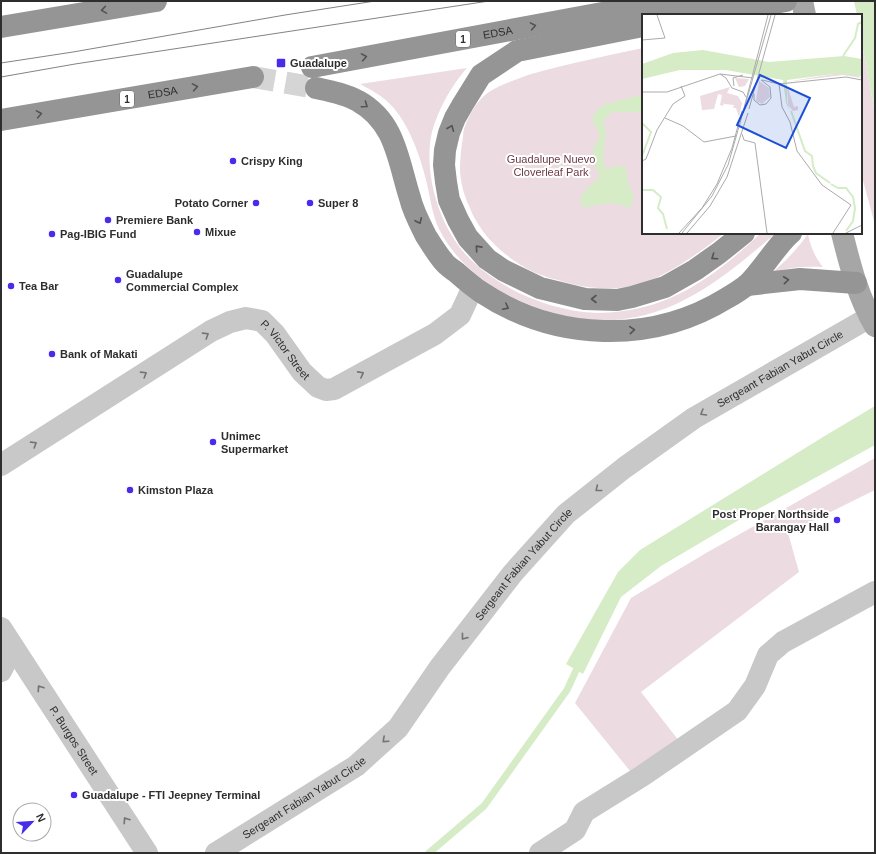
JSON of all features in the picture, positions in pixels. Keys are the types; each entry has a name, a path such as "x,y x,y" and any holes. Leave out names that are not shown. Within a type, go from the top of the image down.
{"highway":[{"path":"1,27 156,1"},
{"name":"EDSA","path":"473,287 444,263 427,236 410,200 399,159 389,131 380,118 366,105 333,91 314,77 658,1"},
{"name":"EDSA","path":"614,11 730,10 786,1"},
{"path":"707,14 730,10"},
{"path":"642,26 517,51 481,75 455,118 449,133 445,150 444,165 449,200 458,220 468,238 487,259 502,270 540,288 585,299 617,300 665,288 720,253 743,234"},
{"name":"EDSA","path":"1,120 253,77"},
{"path":"473,287 493,300 515,311 538,320 562,326 586,330 610,331 635,330 659,326 705,310 747,285 790,234"},
{"path":"747,285 800,279 856,283"}],"main road":[{"path":"802,1 805,14"},
{"path":"842,234 856,283 873,322"}],"street":[{"name":"P. Victor Street","path":"1,465 204,335 230,322 246,318 262,321 275,334 302,372 318,387 326,390 334,388 435,334 460,315 473,287"},
{"name":"Sergeant Fabian Yabut Circle","path":"216,853 356,766 398,728 440,667 513,573 566,514 624,468 694,418 873,322"},
{"path":"540,853 575,830 584,812 642,776 737,711 755,686 768,655 783,642 875,592"},
{"name":"P. Burgos Street","path":"1,628 147,853"},
{"path":"1,671 13,647"}],"green space":[{"path":"862,43 875,113 875,225 862,177"},
{"name":"Guadalupe Nuevo Cloverleaf Park","path":"642,48 642,234 723,234 693,257 668,272 644,283 624,288 586,287 552,279 532,271 513,260 496,246 482,230 475,219 464,193 460,173 464,131 468,118 485,95 508,82 528,75 586,60"},
{"path":"467,68 445,100 436,119 431,137 429,153 430,169 437,203 451,234 460,248 471,260 498,281 513,290 546,304 597,313 617,312 649,306 667,300 701,282 732,259 760,234 775,234 715,282 672,306 648,314 623,319 575,320 555,314 504,293 482,279 453,251 439,229 420,160 408,129 390,104 379,95 360,84"},
{"path":"808,234 813,251 823,267 797,267 773,272 792,254"},
{"path":"875,458 875,490 788,533 799,572 641,692 679,741 630,771 575,703 631,598 706,553"}],"shaded area":[{"path":"854,1 875,1 875,113 862,43 862,14 857,14"},
{"path":"642,94 642,113 613,112 603,120 606,131 603,158 606,170 618,165 626,168 628,183 634,197 630,208 616,203 584,207 581,204 580,199 584,193 600,177 592,158 594,147 600,136 593,122 594,113 603,105"},
{"path":"875,406 875,445 749,514 661,566 621,597 583,674 566,664 618,572 640,550"}],"waterway":[{"path":"429,853 484,806 567,690 580,662"}],"tunnel":[{"path":"253,77 316,88"}],"tram line":[{"path":"1,63 375,1"},
{"path":"1,77 75,64 489,1"}],"place":[{"name":"Guadalupe","path":"281,63"},
{"name":"Crispy King","path":"233,161"},
{"name":"Potato Corner","path":"256,203"},
{"name":"Super 8","path":"310,203"},
{"name":"Premiere Bank","path":"108,220"},
{"name":"Mixue","path":"197,232"},
{"name":"Pag-IBIG Fund","path":"52,234"},
{"name":"Guadalupe Commercial Complex","path":"118,280"},
{"name":"Tea Bar","path":"11,286"},
{"name":"Bank of Makati","path":"52,354"},
{"name":"Unimec Supermarket","path":"213,442"},
{"name":"Kimston Plaza","path":"130,490"},
{"name":"Post Proper Northside Barangay Hall","path":"837,520"},
{"name":"Guadalupe - FTI Jeepney Terminal","path":"74,795"}]}
